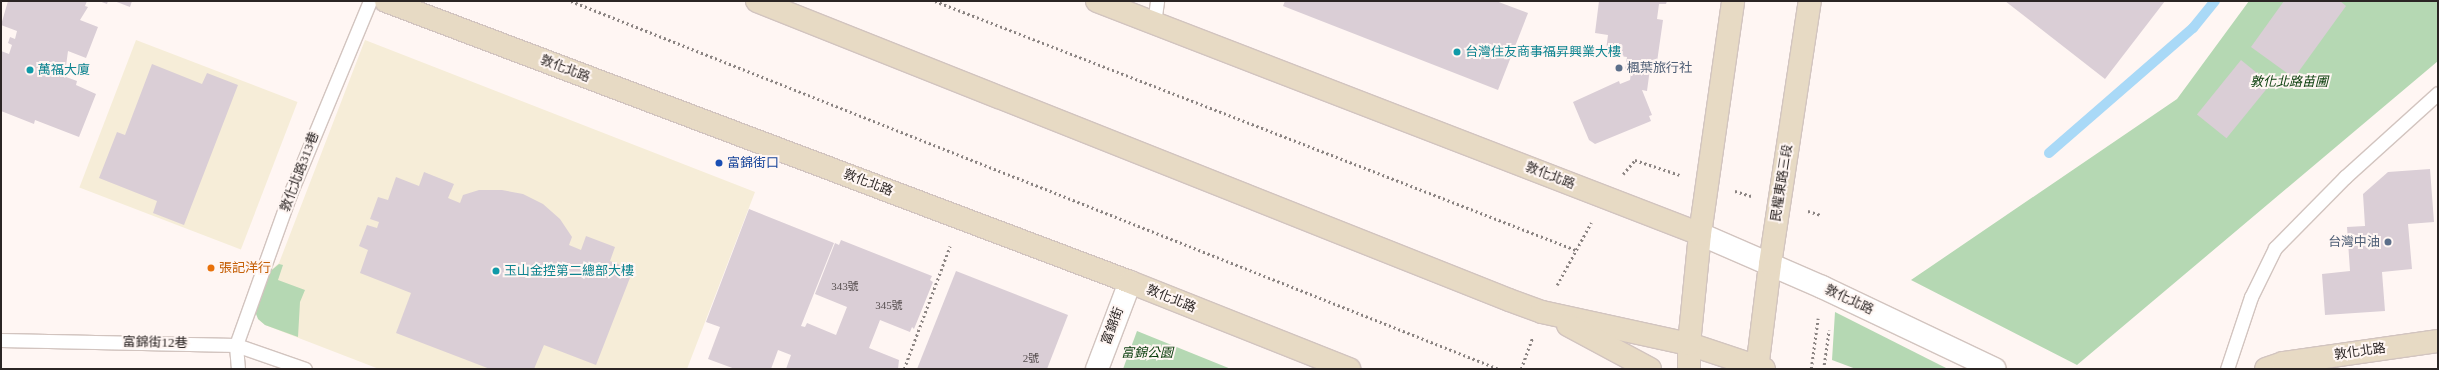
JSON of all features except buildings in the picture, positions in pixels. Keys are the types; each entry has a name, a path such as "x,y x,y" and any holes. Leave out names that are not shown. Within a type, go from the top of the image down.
{"main road":[{"name":"敦化北路","path":"386,1 1130,282 1349,369"},
{"path":"757,1 1542,312 1650,369"},
{"name":"敦化北路","path":"1097,1 1700,234"},
{"path":"1689,369 1689,344 1700,234 1733,1"},
{"name":"民權東路三段","path":"1759,368 1770,264 1810,1"},
{"path":"1542,312 1689,344 1759,368"},
{"name":"敦化北路","path":"2276,367 2438,341"}],"street":[{"name":"敦化北路","path":"1700,234 1770,264 1995,369"},
{"name":"富錦街","path":"1097,369 1130,282"}],"lane":[{"name":"敦化北路313巷","path":"236,345 290,194 370,1"},
{"path":"1154,23 1157,1"},
{"path":"2227,369 2251,297 2276,248 2345,177 2438,93"},
{"name":"富錦街12巷","path":"1,340 236,345 305,369"},
{"path":"236,345 238,369"}],"path":[{"path":"571,1 1499,369"},
{"path":"935,1 1576,250"},
{"path":"1566,269 1584,234"},
{"path":"904,369 952,242"},
{"path":"1824,365 1829,330"},
{"path":"1521,369 1525,355"}],"shaded area":[{"path":"136,40 298,102 241,250 79,188"},
{"path":"365,40 755,192 687,369 379,369 265,325 258,319 261,279 279,263"}],"green space":[{"name":"敦化北路苗圃","path":"2249,1 2438,1 2438,61 2077,365 1911,280 2177,99"},
{"path":"279,264 283,265 278,280 305,290 300,302 298,337 265,325 258,319 254,309 261,279"},
{"path":"1835,312 1948,369 1856,369 1832,360"},
{"name":"富錦公園","path":"1137,331 1231,369 1123,369"}],"waterway":[{"path":"2049,153 2193,28 2215,1"}],"place":[{"name":"台灣住友商事福昇興業大樓","path":"1457,52"},
{"name":"楓葉旅行社","path":"1619,68"},
{"name":"萬福大廈","path":"30,70"},
{"name":"富錦街口","path":"719,163"},
{"name":"台灣中油","path":"2388,242"},
{"name":"張記洋行","path":"211,268"},
{"name":"玉山金控第二總部大樓","path":"496,271"}]}
